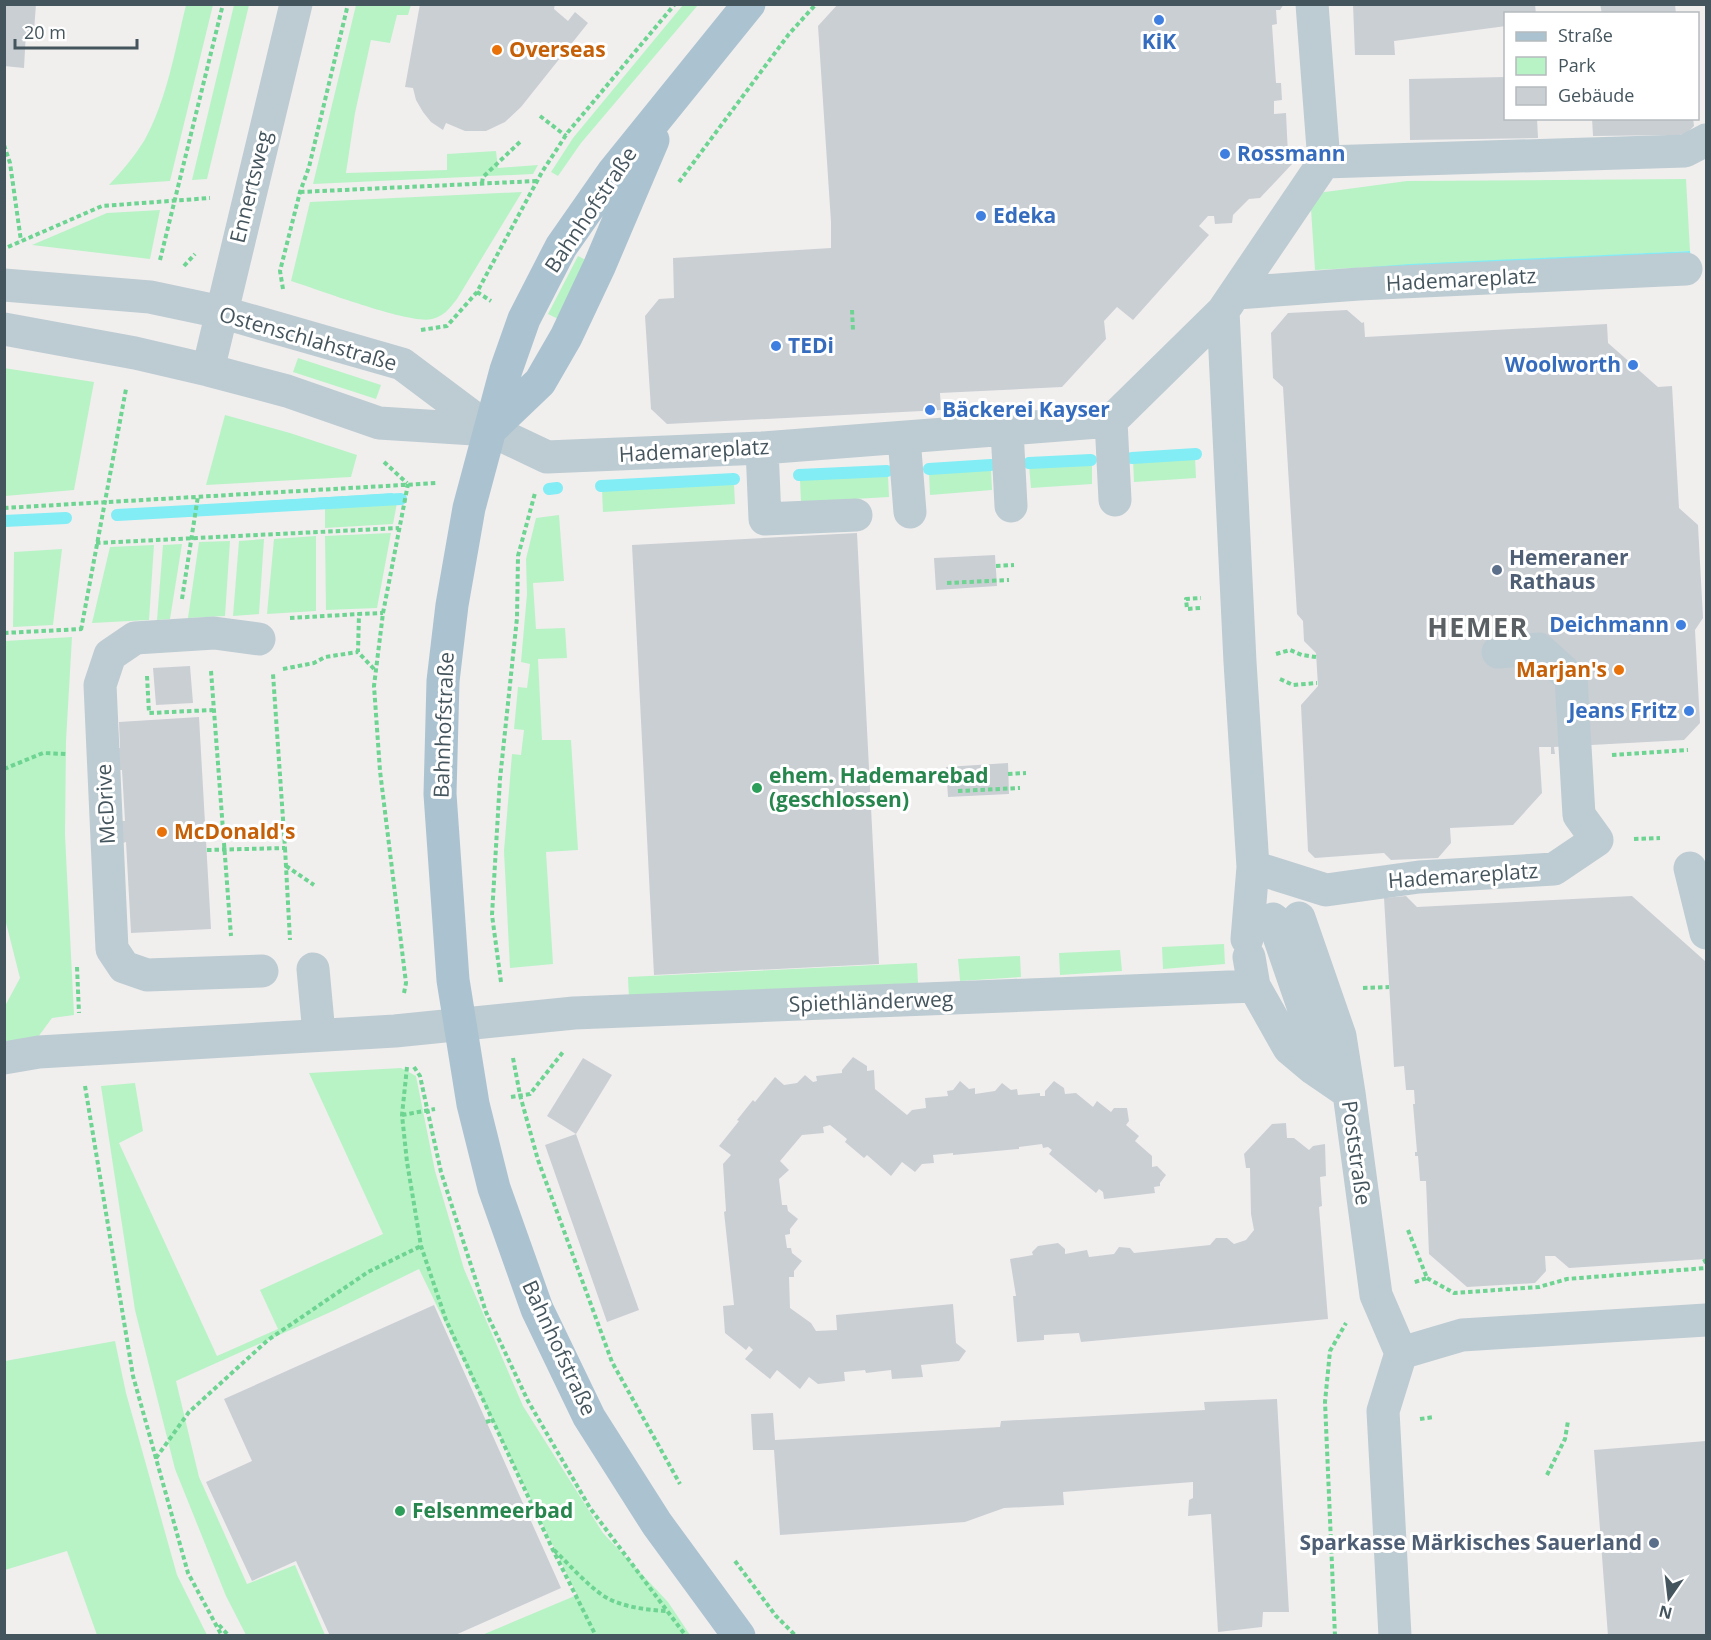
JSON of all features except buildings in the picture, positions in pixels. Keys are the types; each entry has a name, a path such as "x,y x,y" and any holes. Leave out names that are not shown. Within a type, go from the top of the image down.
{"main road":[{"name":"Bahnhofstraße","path":"733,1632 657,1524 584,1406 533,1298 494,1188 473,1104 459,1024 453,980 440,794 443,681 452,605 469,508 506,370 524,319 561,247 614,171 749,4"},
{"name":"Bahnhofstraße","path":"490,430 540,382 566,337 599,267 670,99"}],"street":[{"name":"Ennertsweg","path":"208,370 296,4"},
{"path":"1114,500 1111,421 1230,302 1324,162 1312,4"},
{"path":"1324,162 1685,151 1707,140"},
{"name":"Hademareplatz","path":"1230,302 1359,284 1686,269"},
{"name":"Ostenschlahstraße","path":"4,285 150,297 221,312 402,364 490,430"},
{"path":"1230,302 1207,606 1253,867 1250,961"},
{"path":"4,329 135,353 208,370 287,391 379,423 490,430"},
{"name":"Hademareplatz","path":"490,430 547,457 762,448 1111,421"},
{"path":"1007,430 1011,506"},
{"path":"904,438 910,512"},
{"path":"762,448 765,519 856,515"},
{"name":"McDrive","path":"248,972 147,975 124,967 112,949 100,685 110,655 135,638 214,633 259,639"},
{"name":"Hademareplatz","path":"1253,867 1326,890 1419,877 1554,869 1597,840 1579,815 1571,678 1539,649 1498,652"},
{"path":"1690,868 1707,933"},
{"path":"1286,918 1314,1038 1349,1093"},
{"path":"305,958 319,1034"},
{"name":"Spiethländerweg","path":"459,1024 574,1013 1250,961"},
{"name":"Poststraße","path":"1250,961 1289,1048 1314,1069 1349,1093 1376,1295 1401,1353"},
{"path":"4,1058 39,1052 395,1031 459,1024"},
{"path":"1395,1635 1383,1411 1401,1353 1462,1335 1707,1320"}],"path":[{"path":"157,270 223,4"},
{"path":"288,293 282,288 280,271 309,166 348,4"},
{"path":"412,331 447,326 477,292 538,181 566,136 675,4"},
{"path":"674,188 789,34 816,4"},
{"path":"540,116 566,136"},
{"path":"482,183 483,177 522,140"},
{"path":"4,145 10,163 21,241"},
{"path":"300,192 538,181"},
{"path":"4,248 102,206 210,197 207,208"},
{"path":"852,310 853,330"},
{"path":"104,502 128,379"},
{"path":"4,508 408,484 383,613 374,686 380,771 406,983 401,1000"},
{"path":"537,488 518,556 517,618 500,779 494,870 492,915 506,1020 520,1095 538,1161 612,1362 683,1490"},
{"path":"182,602 198,496"},
{"path":"96,543 399,528"},
{"path":"996,566 1014,565"},
{"path":"947,584 1009,580"},
{"path":"375,670 358,652 358,614 383,613"},
{"path":"1290,650 1316,657"},
{"path":"305,958 290,942 273,674 283,669 314,663 325,657 358,652"},
{"path":"211,667 225,849 248,972"},
{"path":"147,673 149,713 213,710"},
{"path":"1293,685 1317,683"},
{"path":"1611,755 1688,750"},
{"path":"4,769 43,753 73,754"},
{"path":"1008,774 1026,773"},
{"path":"958,791 1020,788"},
{"path":"207,850 285,848"},
{"path":"286,865 314,885"},
{"path":"1358,988 1389,987"},
{"path":"402,1115 530,1094 574,1038 574,1013"},
{"path":"596,1635 552,1548 446,1320 422,1246 407,1162 402,1115 407,1064 415,1067 420,1076 441,1172 486,1312 528,1401 590,1508 686,1635"},
{"path":"84,1077 133,1376 188,1573 222,1635"},
{"path":"156,1458 189,1412 268,1340 368,1272 422,1246"},
{"path":"1427,1278 1454,1293 1539,1287 1567,1279 1707,1268"},
{"path":"1335,1635 1325,1402 1330,1351 1350,1315 1376,1295"},
{"path":"486,1422 492,1419"},
{"path":"1547,1474 1565,1439 1568,1421"},
{"path":"552,1548 581,1577 610,1600 640,1610 668,1611"},
{"path":"729,1554 776,1616 796,1635"},
{"path":"215,1622 229,1635"}],"green space":[{"path":"186,5 213,5 170,181 109,185 144,141 159,109 170,74"},
{"path":"234,5 249,5 207,179 192,180"},
{"path":"356,5 411,5 408,15 397,15 390,43 371,40 355,113 346,173 447,170 447,154 496,151 498,168 538,165 533,174 313,184"},
{"path":"683,5 698,5 581,143 558,176 551,172 573,138"},
{"path":"1686,179 1690,251 1315,270 1310,194 1407,181"},
{"path":"522,192 457,299 446,312 436,318 421,319 385,312 291,281 310,202"},
{"path":"160,210 150,259 32,245 107,213"},
{"path":"578,256 590,262 560,320 548,314"},
{"path":"298,358 381,385 376,399 293,372"},
{"path":"4,368 94,382 74,490 5,496"},
{"path":"225,415 357,455 351,477 206,485"},
{"path":"1195,457 1196,478 1134,482 1133,460"},
{"path":"1092,463 1092,484 1031,488 1029,466"},
{"path":"991,469 992,490 930,495 929,473"},
{"path":"888,476 889,497 801,502 800,480"},
{"path":"734,484 735,504 603,512 602,490"},
{"path":"397,503 393,524 325,528 325,507"},
{"path":"559,515 564,581 533,583 536,629 565,628 567,658 538,659 542,740 571,740 578,850 546,852 553,964 510,968 504,851 512,754 521,755 524,730 514,729 518,687 527,688 530,664 521,662 527,594 526,559 536,518"},
{"path":"391,533 377,608 326,610 325,536"},
{"path":"316,536 316,611 267,614 274,539"},
{"path":"264,539 259,614 233,616 239,541"},
{"path":"230,541 225,616 188,618 199,542"},
{"path":"182,544 170,619 157,620 163,545"},
{"path":"154,545 149,620 92,623 110,547"},
{"path":"62,549 53,625 13,627 14,552"},
{"path":"72,637 66,741 65,835 74,1015 52,1018 38,1037 5,1042 5,1006 20,978 4,915 5,641"},
{"path":"1224,944 1225,964 1163,969 1162,947"},
{"path":"1120,950 1122,971 1060,975 1059,953"},
{"path":"1020,956 1021,977 960,981 958,959"},
{"path":"917,963 918,983 629,999 628,977"},
{"path":"401,1068 416,1076 435,1171 464,1269 523,1406 603,1533 668,1602 690,1635 482,1635 577,1595 419,1269 335,1310 176,1381 199,1477 247,1584 295,1565 325,1635 246,1635 226,1596 175,1469 135,1310 101,1086 135,1083 143,1131 119,1143 217,1356 278,1329 260,1290 383,1234 309,1073"},
{"path":"115,1341 126,1393 177,1575 207,1635 97,1635 67,1551 5,1570 5,1361"}],"water":[{"path":"1690,251 1691,258 1370,271 1370,267 1410,264"},
{"path":"887,466 887,471 799,475 799,471"},
{"path":"734,475 734,479 601,486 601,482"},
{"path":"393,493 391,499 201,510 202,505"},
{"path":"68,513 66,518 5,521 5,516"}],"waterway":[{"path":"1132,458 1196,454"},
{"path":"1029,463 1091,460"},
{"path":"929,469 991,465"},
{"path":"799,475 887,471"},
{"path":"601,486 734,479"},
{"path":"549,489 557,488"},
{"path":"117,515 401,499"},
{"path":"4,521 66,518"}],"place":[{"name":"KiK","path":"1159,20"},
{"name":"Overseas","path":"497,50"},
{"name":"Rossmann","path":"1225,154"},
{"name":"Edeka","path":"981,216"},
{"name":"TEDi","path":"776,346"},
{"name":"Woolworth","path":"1633,365"},
{"name":"Bäckerei Kayser","path":"930,410"},
{"name":"Hemeraner Rathaus","path":"1497,570"},
{"name":"Deichmann","path":"1681,625"},
{"name":"Marjan's","path":"1619,670"},
{"name":"Jeans Fritz","path":"1689,711"},
{"name":"ehem. Hademarebad (geschlossen)","path":"757,788"},
{"name":"McDonald's","path":"162,832"},
{"name":"Felsenmeerbad","path":"400,1511"},
{"name":"Sparkasse Märkisches Sauerland","path":"1654,1543"}],"district":[{"name":"HEMER","path":"1478,628"}]}
